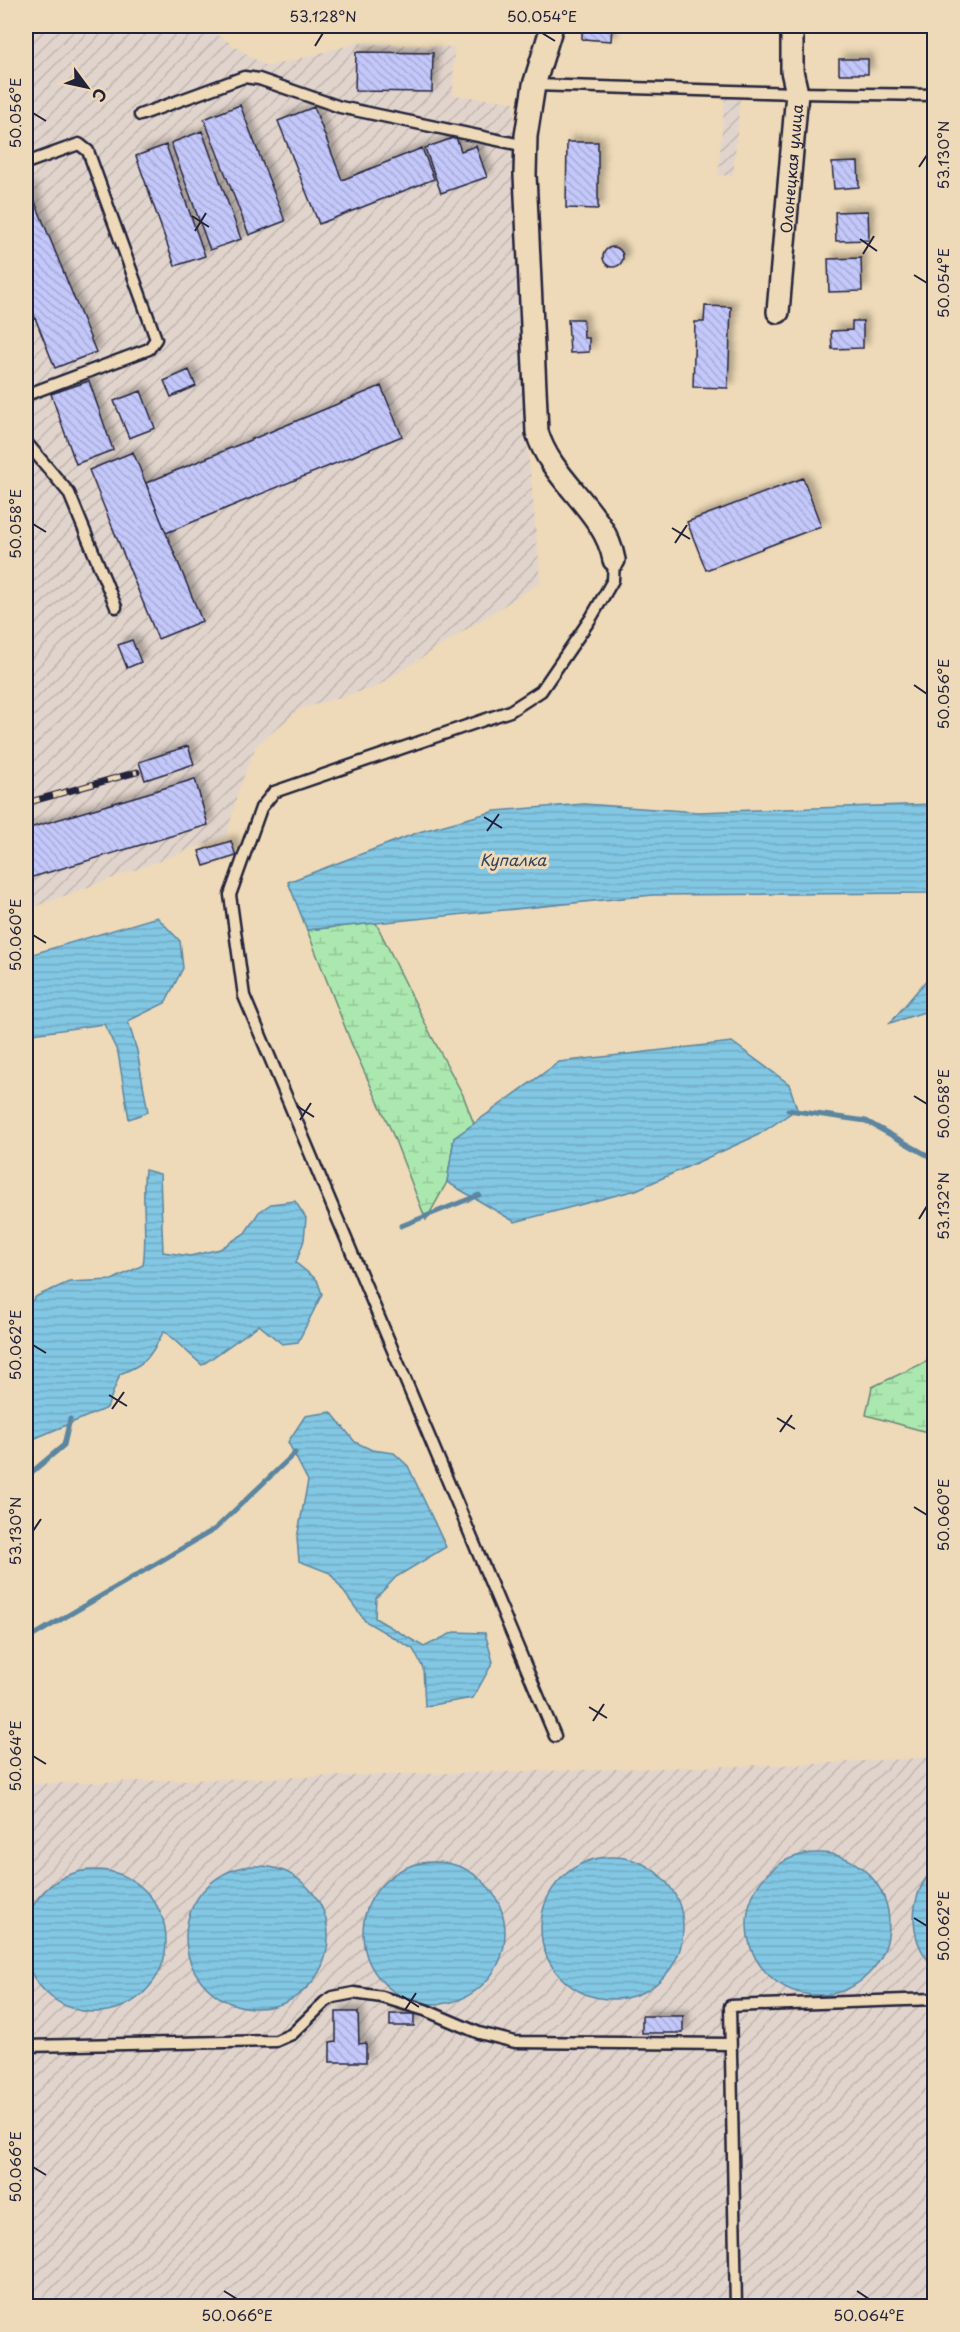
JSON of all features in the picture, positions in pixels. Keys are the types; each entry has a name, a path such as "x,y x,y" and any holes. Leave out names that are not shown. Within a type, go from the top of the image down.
{"street":[{"path":"552,26 534,85 526,146 525,175 537,432 542,449 607,534 614,560"},
{"name":"Олонецкая улица","path":"778,312 797,93 792,70 792,26"}],"lane":[{"path":"140,115 244,77 259,79 340,107 526,146"},
{"path":"534,85 934,95"},
{"path":"26,163 79,144 88,151 156,339 149,349 26,395"},
{"path":"26,442 69,493 116,607"},
{"path":"555,1736 244,996 230,895 261,808 274,792 510,711 541,691 591,618 613,580 614,560"},
{"path":"26,2046 276,2041 292,2034 333,1997 354,1993 382,1997 425,2010 479,2033 521,2043 730,2044"},
{"path":"736,2307 730,2006 934,2000"}],"shaded area":[{"path":"26,26 204,26 267,67 358,43 454,47 453,95 514,102 513,171 527,440 541,582 376,687 300,709 256,746 238,791 227,836 26,910"},
{"path":"725,97 740,99 733,176 718,175"},
{"path":"934,1757 934,2306 26,2306 26,1784 813,1764"}],"green space":[{"path":"376,923 463,1095 474,1124 454,1138 447,1182 426,1220 391,1130 352,1045 307,930"},
{"path":"934,1352 934,1434 866,1415 872,1387 930,1360"}],"water":[{"name":"Купалка","path":"584,804 698,812 934,804 934,893 653,895 307,930 288,882 419,832 495,811"},
{"path":"157,917 180,941 183,968 165,1003 128,1021 137,1051 148,1112 129,1119 118,1053 104,1024 26,1035 26,956"},
{"path":"934,971 934,1009 890,1023"},
{"path":"732,1042 789,1084 797,1109 758,1135 636,1190 515,1222 447,1182 454,1138 559,1062"},
{"path":"145,1170 160,1174 163,1252 190,1256 220,1249 245,1233 259,1212 271,1204 295,1201 306,1218 304,1240 296,1263 317,1280 322,1294 298,1342 282,1344 259,1325 202,1365 164,1331 148,1358 120,1374 107,1408 26,1442 26,1306 37,1296 69,1282 112,1280 143,1265"},
{"path":"331,1412 355,1442 372,1450 394,1453 408,1466 446,1547 396,1577 376,1598 375,1618 424,1647 454,1632 485,1633 493,1662 473,1698 425,1706 423,1668 413,1649 365,1621 330,1573 299,1561 297,1538 308,1481 288,1442 305,1416"},
{"path":"818,1853 845,1859 868,1874 883,1897 889,1924 883,1951 868,1974 845,1989 818,1995 791,1989 768,1974 753,1951 747,1924 753,1897 768,1874 791,1859"},
{"path":"612,1857 639,1863 662,1878 677,1901 683,1928 677,1955 662,1978 639,1993 612,1999 585,1993 562,1978 547,1955 541,1928 547,1901 562,1878 585,1863"},
{"path":"434,1862 461,1868 484,1883 499,1906 505,1933 499,1960 484,1983 461,1998 434,2004 407,1998 384,1983 369,1960 363,1933 369,1906 384,1883 407,1868"},
{"path":"257,1866 284,1872 307,1887 322,1910 328,1937 322,1964 307,1987 284,2002 257,2008 230,2002 207,1987 192,1964 186,1937 192,1910 207,1887 230,1872"},
{"path":"934,1868 934,1967 919,1944 914,1918 919,1891"},
{"path":"95,1870 122,1876 145,1891 160,1914 166,1941 160,1968 145,1991 122,2006 95,2012 68,2006 45,1991 30,1968 24,1941 30,1914 45,1891 68,1876"}],"building":[{"path":"582,26 612,26 611,41 582,39"},
{"path":"356,52 433,53 432,92 355,91"},
{"path":"839,59 868,59 868,74 839,74"},
{"path":"240,105 285,221 249,235 204,119"},
{"path":"314,107 342,180 422,148 434,179 319,224 278,121"},
{"path":"202,131 241,239 210,250 171,143"},
{"path":"456,137 461,151 476,146 487,177 441,193 425,148"},
{"path":"567,142 598,142 598,209 566,208"},
{"path":"166,145 205,256 175,266 136,156"},
{"path":"858,162 859,187 834,189 832,163"},
{"path":"29,187 96,352 55,368 26,295 26,188"},
{"path":"868,211 869,240 836,241 835,212"},
{"path":"613,247 620,250 623,257 620,264 613,267 606,264 603,257 606,250"},
{"path":"861,258 862,291 829,292 828,259"},
{"path":"705,306 731,307 728,388 693,387 695,322 704,322"},
{"path":"568,319 583,319 584,338 589,338 589,352 570,353"},
{"path":"852,321 863,321 863,348 832,349 831,331 852,330"},
{"path":"189,370 196,386 171,397 164,381"},
{"path":"89,381 113,450 76,464 51,394"},
{"path":"381,386 402,436 166,533 146,483"},
{"path":"141,391 155,428 129,438 114,401"},
{"path":"133,452 202,621 158,639 89,470"},
{"path":"803,478 821,526 706,570 687,522"},
{"path":"132,640 141,662 127,668 118,645"},
{"path":"188,746 194,764 145,780 139,762"},
{"path":"195,779 208,825 26,879 26,829"},
{"path":"231,841 236,856 204,866 199,851"},
{"path":"336,2012 358,2012 359,2044 366,2043 366,2062 330,2062 330,2043 336,2042"},
{"path":"390,2014 414,2014 414,2026 390,2026"},
{"path":"642,2016 683,2016 683,2033 642,2033"}],"waterway":[{"path":"788,1110 866,1121 934,1159"},
{"path":"401,1226 479,1195"},
{"path":"26,1477 64,1445 70,1419"},
{"path":"26,1640 215,1529 295,1453"}],"railway":[{"path":"26,803 137,772"}]}
